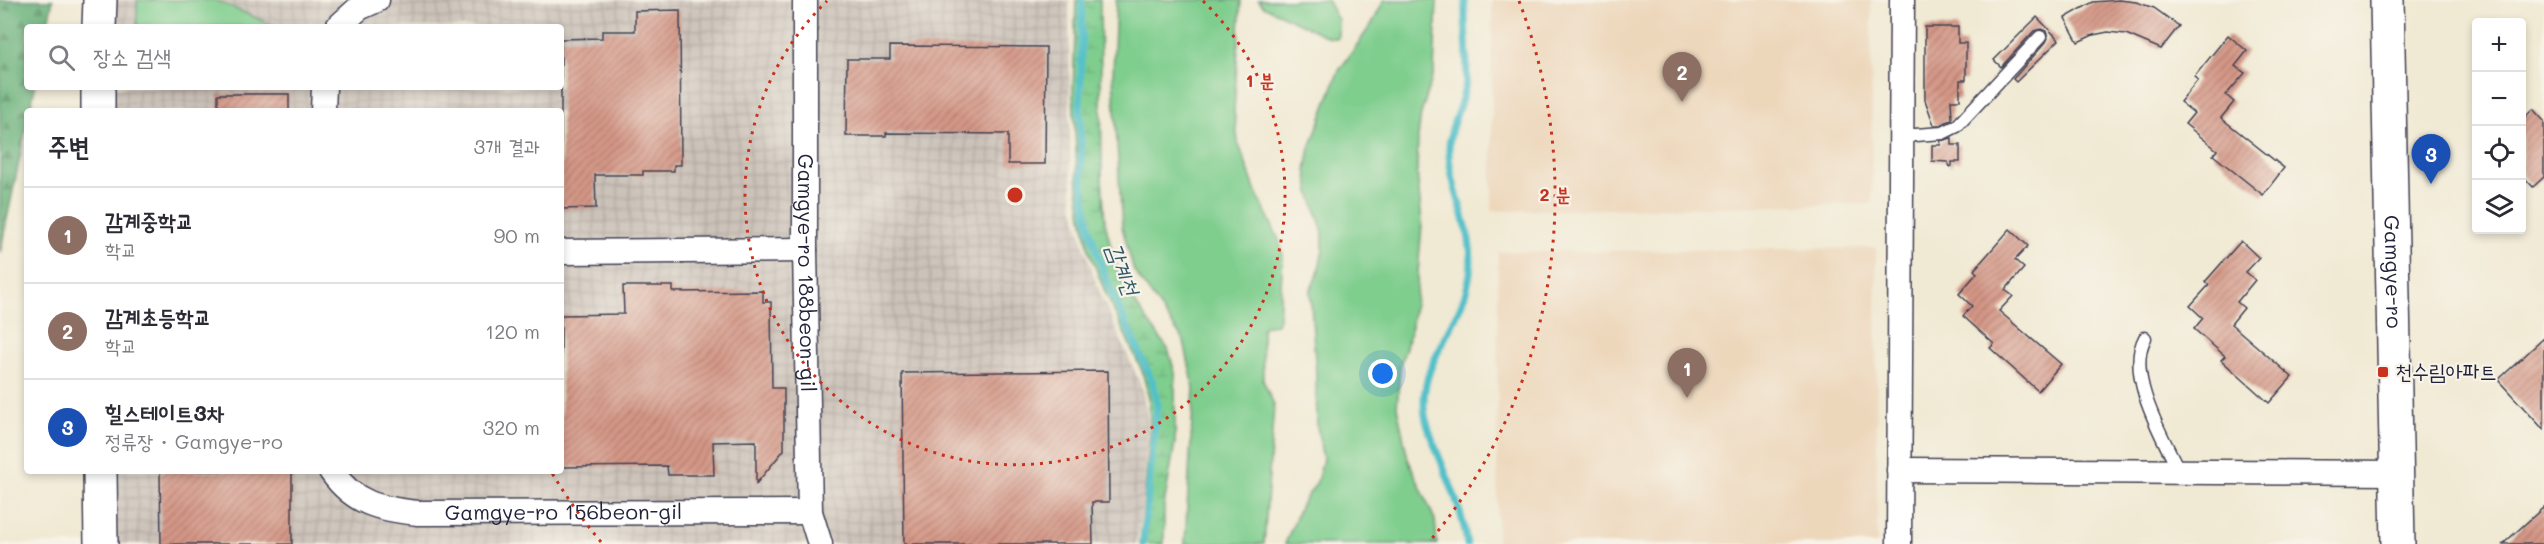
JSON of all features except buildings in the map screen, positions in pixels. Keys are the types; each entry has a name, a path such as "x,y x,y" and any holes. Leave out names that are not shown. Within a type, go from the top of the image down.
{"main road":[{"path":"99,24 100,0"},
{"name":"Gamgye-ro","path":"2387,0 2398,544"},
{"path":"98,90 98,108"},
{"path":"100,474 101,544"}],"street":[{"path":"341,24 359,8 377,0"},
{"name":"Gamgye-ro 188beon-gil","path":"805,0 805,250 810,512 820,544"},
{"path":"1899,544 1902,0"},
{"path":"324,90 324,108"},
{"path":"564,252 805,250"},
{"path":"1899,470 2398,473"},
{"name":"Gamgye-ro 156beon-gil","path":"333,474 343,488 358,498 385,510 407,512 810,512"}],"lane":[{"path":"1901,136 1943,133 1957,126 2040,37"},
{"path":"2145,338 2139,353 2142,383 2152,413 2179,471"}],"shaded area":[{"path":"100,0 1069,0 1070,159 1073,205 1098,288 1142,388 1148,424 1137,544 101,544 100,474 564,474 564,108 98,108 98,90 564,90 564,24 99,24"},
{"path":"1492,0 1871,0 1872,204 1492,211"},
{"path":"1876,248 1877,544 1497,544 1498,252"}],"green space":[{"path":"0,0 53,0 48,24 24,24 24,90 34,90 31,108 24,108 24,138 0,253"},
{"path":"137,0 215,0 270,24 137,24"},
{"path":"1076,0 1100,0 1102,178 1105,222 1115,264 1128,293 1168,349 1175,373 1175,443 1164,505 1164,544 1140,544 1150,431 1149,398 1142,371 1105,292 1089,251 1082,217 1078,189 1073,93"},
{"path":"1116,0 1241,0 1234,111 1238,142 1256,192 1279,240 1283,255 1279,318 1277,324 1267,325 1262,329 1263,380 1274,405 1264,544 1185,544 1194,388 1184,341 1134,271 1122,227 1113,76"},
{"path":"1258,0 1327,0 1338,20 1338,38 1330,38 1263,6"},
{"path":"1384,0 1437,0 1434,72 1421,114 1418,137 1417,171 1422,223 1416,298 1411,330 1400,367 1397,407 1408,459 1435,520 1437,544 1285,544 1301,505 1317,482 1323,459 1317,426 1310,291 1318,273 1323,250 1323,232 1310,192 1306,170 1310,148 1338,72 1373,22"}],"waterway":[{"name":"감계천","path":"1082,0 1080,115 1082,180 1089,227 1106,280 1153,383 1157,404 1143,544"},
{"path":"1465,0 1466,82 1451,133 1449,152 1450,167 1469,242 1470,273 1460,307 1430,372 1425,388 1424,405 1428,427 1459,507 1467,544"}],"place":[{"name":"감계초등학교","path":"1682,102"},
{"name":"힐스테이트3차","path":"2431,184"},
{"name":"천수림아파트","path":"2383,372"},
{"name":"감계중학교","path":"1687,398"}]}
